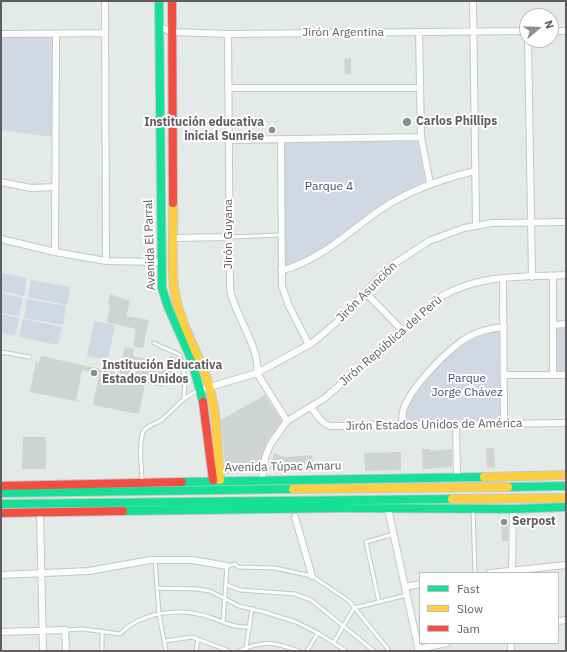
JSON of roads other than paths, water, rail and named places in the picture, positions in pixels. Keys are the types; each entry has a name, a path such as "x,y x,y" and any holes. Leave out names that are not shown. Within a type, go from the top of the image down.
{"main road":[{"name":"Avenida El Parral","path":"159,1 162,288 167,308 205,388"},
{"name":"Avenida El Parral","path":"172,1 173,238 176,298 205,388 205,404 217,480"},
{"name":"Avenida Túpac Amaru","path":"1,486 217,480 566,474"},
{"name":"Avenida Túpac Amaru","path":"1,493 566,486"},
{"path":"1,504 566,498"},
{"path":"1,513 513,509 566,507"}],"street":[{"path":"105,1 106,260"},
{"path":"473,1 476,225"},
{"name":"Jirón Argentina","path":"160,27 172,32 228,34 519,31"},
{"path":"1,34 105,33"},
{"path":"419,33 421,137 430,183"},
{"path":"55,252 56,34"},
{"name":"Jirón Guyana","path":"228,34 228,237 232,300 254,353 258,366 257,373 287,421"},
{"path":"528,48 532,277"},
{"path":"228,88 419,88"},
{"path":"229,140 421,137"},
{"path":"281,139 282,286 289,306 309,345"},
{"path":"281,271 301,265 319,256 380,210 399,198 430,183 475,171"},
{"path":"1,182 31,188 55,187"},
{"name":"Jirón Asunción","path":"205,388 257,373 309,345 338,321 388,268 410,252 447,233 476,225 492,223 566,222"},
{"path":"173,238 228,237"},
{"path":"1,238 55,252 106,260 161,262"},
{"name":"Jirón República del Perú","path":"262,480 265,458 270,445 287,421 311,407 344,383 442,296 460,286 489,279 566,275"},
{"path":"553,276 553,375"},
{"path":"503,278 504,423"},
{"path":"365,292 402,330"},
{"path":"553,325 566,324"},
{"path":"402,426 403,409 409,396 419,382 446,355 468,337 493,327 504,327"},
{"path":"504,375 566,375"},
{"name":"Jirón Estados Unidos de América","path":"311,407 319,419 330,426 566,423"},
{"path":"456,425 456,477"},
{"path":"388,509 406,587 418,650 443,644"},
{"path":"513,509 512,572 566,565"},
{"path":"40,512 43,651"},
{"path":"295,517 312,576"},
{"path":"1,575 89,571 155,560 192,560 227,566"},
{"path":"406,587 419,584"},
{"path":"1,632 65,630 66,651"}],"lane":[{"path":"228,237 281,235"},
{"path":"154,343 180,355 185,379 184,397"},
{"path":"1,352 30,357"},
{"path":"142,483 143,432 149,426 160,421 184,397 205,388"},
{"path":"473,509 475,572"},
{"path":"379,602 366,542 394,534"},
{"path":"155,560 159,614 166,651"},
{"path":"223,622 227,585 227,566 235,564 238,568 275,568 312,576 341,595 354,608 388,649"},
{"path":"227,585 240,590 295,594 311,600 374,651"},
{"path":"157,588 197,589 210,591 239,606 252,608 296,622 334,642 346,651"},
{"path":"334,642 344,628 354,608 407,595"},
{"path":"247,649 252,608"},
{"path":"65,630 102,631 120,634 136,621 159,614 177,613 208,616 238,628 250,627"},
{"path":"102,631 102,651"},
{"path":"307,651 318,633"},
{"path":"165,641 182,638 198,639 229,651"},
{"path":"196,651 198,639"},
{"path":"239,651 262,642 299,651"}],"place":[{"name":"Carlos Phillips","path":"407,122"},
{"name":"Institución educativa inicial Sunrise","path":"272,130"},
{"name":"Institución Educativa Estados Unidos","path":"94,373"},
{"name":"Serpost","path":"504,522"}],"park label":[{"name":"Parque 4","path":"329,187"},
{"name":"Parque Jorge Chávez","path":"467,386"}]}
